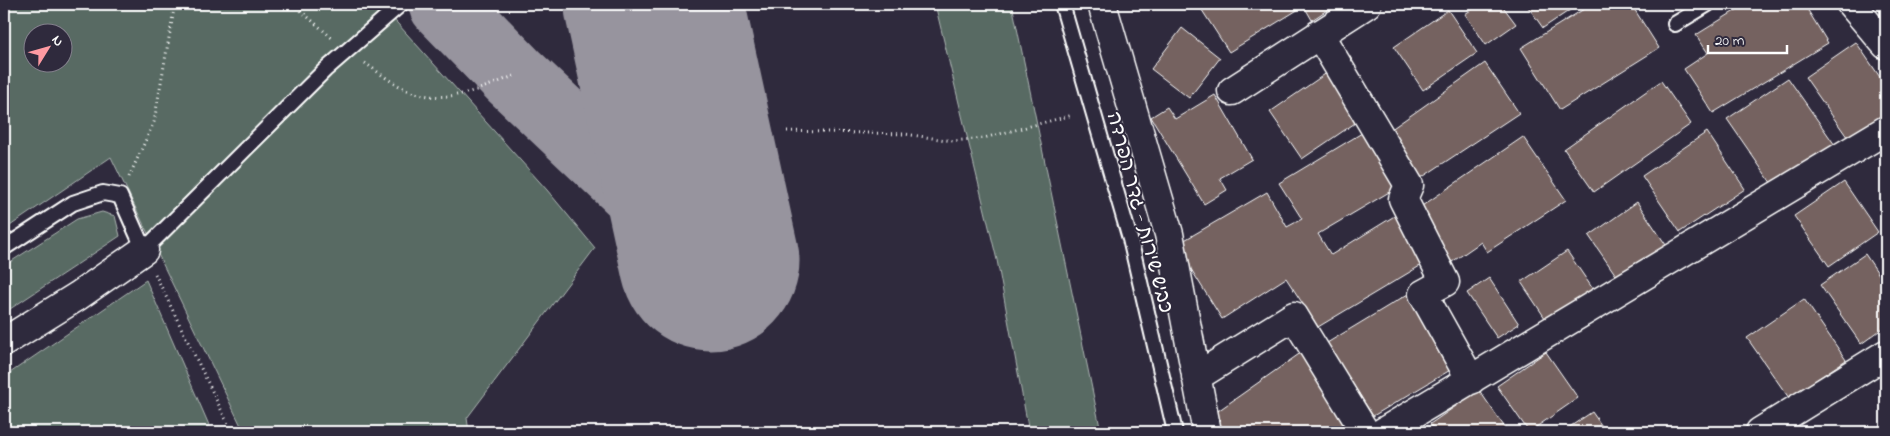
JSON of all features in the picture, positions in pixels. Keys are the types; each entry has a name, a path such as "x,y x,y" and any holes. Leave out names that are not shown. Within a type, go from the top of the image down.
{"street":[{"path":"1102,4 1169,234 1207,432"},
{"path":"1232,91 1366,4"},
{"path":"1850,4 1886,45"},
{"path":"1319,34 1409,186 1403,199 1445,282 1423,294 1471,380"},
{"path":"1383,432 1886,130"},
{"path":"4,342 78,296 144,250"},
{"path":"1196,377 1294,316 1365,432"},
{"path":"1760,432 1886,354"}],"lane":[{"path":"4,248 73,203 103,193 120,196 144,250 346,51 401,4"},
{"name":"כביש שירות - גדר הפרדה","path":"1062,4 1130,239 1175,432"},
{"path":"1675,24 1708,4"}],"path":[{"path":"120,196 154,122 175,4"},
{"path":"293,4 346,51 396,84 419,94 449,97 514,76"},
{"path":"787,131 905,134 953,141 984,138 1092,111"},
{"path":"144,250 232,432"}],"green space":[{"path":"4,4 380,4 547,190 595,248 467,418 469,432 244,432 111,157 4,230"},
{"path":"935,4 1012,4 1101,432 1029,432 997,260"},
{"path":"102,212 115,216 120,236 4,313 4,266 77,219"},
{"path":"146,280 212,432 4,432 4,377"}],"building":[{"path":"1198,4 1336,4 1312,20 1304,6 1229,52"},
{"path":"1480,4 1501,4 1516,24 1486,45 1465,14"},
{"path":"1526,4 1579,4 1543,28"},
{"path":"1592,4 1631,4 1659,48 1560,110 1521,48"},
{"path":"1746,4 1804,4 1828,43 1713,113 1684,69 1708,53 1696,35"},
{"path":"1448,10 1477,53 1423,90 1394,47"},
{"path":"1182,28 1220,58 1189,98 1151,69"},
{"path":"1856,42 1886,86 1886,120 1852,144 1805,77"},
{"path":"1485,63 1519,113 1421,178 1390,130"},
{"path":"1331,70 1364,117 1302,159 1270,112"},
{"path":"1788,78 1837,148 1776,190 1727,119"},
{"path":"1661,81 1691,124 1594,192 1564,149"},
{"path":"1215,95 1252,159 1220,178 1227,190 1204,204 1151,117 1167,107 1175,119"},
{"path":"1707,132 1745,189 1680,232 1642,176"},
{"path":"1362,133 1396,188 1318,234 1331,255 1401,212 1430,260 1318,327 1286,278 1222,319 1176,245 1267,192 1287,227 1302,219 1279,183"},
{"path":"1523,137 1566,200 1487,252 1481,242 1452,262 1416,210"},
{"path":"1844,182 1878,232 1829,266 1794,216"},
{"path":"1637,202 1670,251 1622,284 1589,236"},
{"path":"1567,251 1597,295 1551,327 1521,282"},
{"path":"1865,254 1886,285 1886,326 1861,344 1820,285"},
{"path":"1489,278 1519,324 1497,338 1467,293"},
{"path":"1408,294 1452,369 1373,416 1327,343"},
{"path":"1804,299 1846,360 1789,398 1747,338"},
{"path":"1302,352 1355,432 1214,432 1205,420"},
{"path":"1546,352 1578,398 1529,432 1497,386"},
{"path":"1479,390 1508,432 1436,432 1430,424"},
{"path":"1592,412 1606,432 1562,432"}],"taxiway":[{"path":"444,4 514,76 710,261"}],"runway":[{"path":"654,4 710,261"}]}
